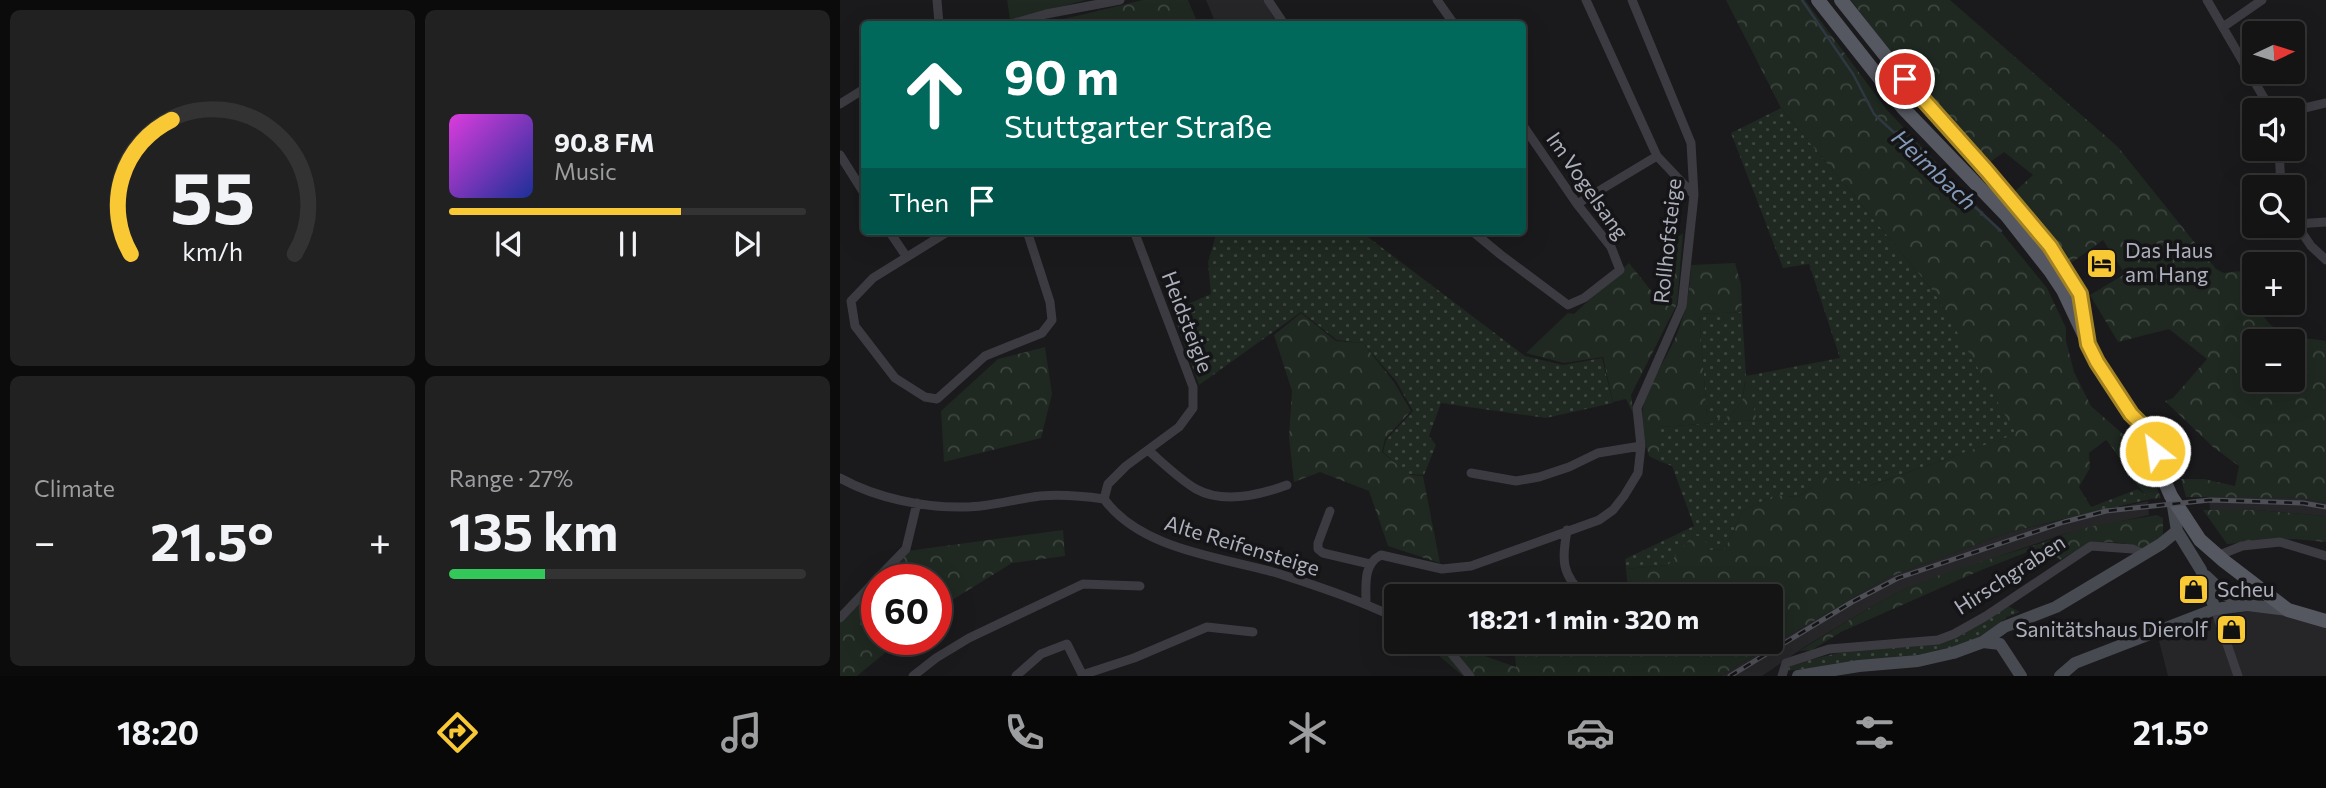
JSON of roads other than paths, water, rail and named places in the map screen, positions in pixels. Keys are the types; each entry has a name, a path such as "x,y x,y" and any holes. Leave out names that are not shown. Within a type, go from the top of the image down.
{"main road":[{"path":"1818,0 1903,108 2007,216 2051,272 2123,404 2152,435 2157,464 2171,496 2200,540 2288,610 2326,621"},
{"path":"1842,0 1920,99 1987,171 2050,246 2080,294 2088,344"}],"street":[{"path":"937,0 939,21"},
{"path":"1022,21 1121,0"},
{"path":"1268,0 1282,21"},
{"path":"1437,0 1452,21"},
{"path":"1586,0 1657,156 1694,195"},
{"name":"Rollhofsteige","path":"1330,511 1318,543 1318,549 1323,553 1370,564 1381,555 1442,569 1471,565 1599,520 1613,509 1632,485 1638,472 1641,446 1637,408 1682,306 1694,195 1691,143 1632,0"},
{"path":"2207,0 2264,98"},
{"path":"2223,27 2262,0"},
{"path":"840,104 861,91"},
{"path":"2305,108 2326,103"},
{"name":"Im Vogelsang","path":"1477,235 1568,305 1584,298 1620,270 1611,247 1577,204 1526,130"},
{"path":"840,155 861,188"},
{"path":"1577,204 1657,156"},
{"path":"2305,221 2326,222"},
{"path":"892,235 906,256"},
{"path":"942,235 873,278 851,301 855,326 895,378 925,397 937,399 985,356 1042,333 1052,320 1050,302 1028,235"},
{"name":"Heidsteigle","path":"1104,499 1108,484 1126,466 1179,426 1193,408 1193,387 1135,235"},
{"path":"2305,237 2326,260"},
{"path":"1471,473 1516,481 1569,467 1598,453 1641,446"},
{"path":"1148,450 1196,489 1215,496 1250,496 1287,485"},
{"path":"840,478 857,488 917,503 966,508 1042,496 1076,495 1104,499"},
{"path":"2171,496 2178,531 2201,570 2238,676"},
{"name":"Alte Reifensteige","path":"1104,499 1113,511 1161,543 1278,574 1366,603 1384,612"},
{"path":"892,564 906,549 917,503"},
{"path":"1567,530 1562,560 1573,584"},
{"name":"Hirschgraben","path":"1798,676 1858,666 1918,661 1953,653 1983,642 2004,627 2056,607 2178,531"},
{"path":"2200,540 2201,570 2226,595 2248,605"},
{"path":"2217,556 2242,546 2280,542 2326,556"},
{"name":"Hirschgraben","path":"1782,676 1786,663 1829,649 1938,640 1954,634 1986,616 2091,546 2133,549 2144,554"},
{"path":"1366,603 1370,564"},
{"path":"914,676 936,658 969,638 1083,584 1140,586"},
{"path":"840,618 861,596"},
{"path":"2060,676 2075,663 2215,609 2248,605 2288,610"},
{"path":"1016,676 1041,654 1068,644 1082,675 1134,658 1207,627 1253,632"},
{"name":"Hirschgraben","path":"2000,644 2004,627"},
{"path":"1983,642 2000,644 2021,676"},
{"path":"1452,654 1469,676"}],"waterway":[{"name":"Heimbach","path":"1802,0 1853,74 1874,114 2001,231"}],"railway":[{"path":"1730,676 1852,602 1898,578 2064,522 2106,511 2210,500 2303,503 2326,507"}],"place":[{"name":"Das Haus am Hang","path":"2102,263"},
{"name":"Scheu","path":"2194,590"},
{"name":"Sanitätshaus Dierolf","path":"2231,630"}]}
